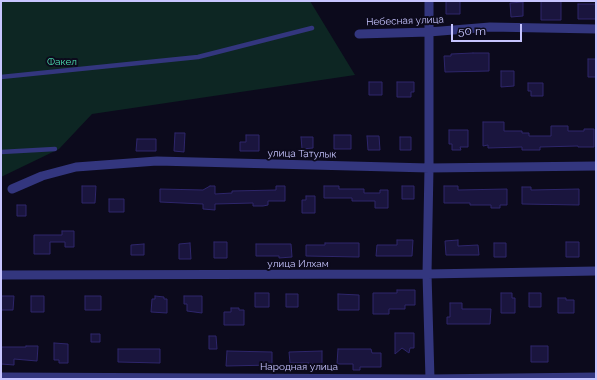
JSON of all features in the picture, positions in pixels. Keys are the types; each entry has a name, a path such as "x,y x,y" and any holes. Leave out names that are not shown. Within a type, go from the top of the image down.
{"street":[{"path":"429,1 429,168 427,274 430,379"},
{"name":"Небесная улица","path":"359,34 429,32 490,27 596,29"},
{"name":"улица Татулык","path":"12,189 42,176 76,167 157,162 429,168 596,166"},
{"name":"улица Илхам","path":"1,275 427,274 596,271"},
{"name":"Народная улица","path":"1,377 430,379 596,377"}],"lane":[{"path":"1,77 198,57 312,28"},
{"path":"1,152 55,149"}],"green space":[{"name":"Факел","path":"1,1 310,1 355,75 92,114 59,149 1,177"}],"building":[{"path":"446,1 460,1 460,14 446,14"},
{"path":"541,1 561,1 561,20 541,20"},
{"path":"523,2 523,16 511,17 510,3"},
{"path":"578,4 596,4 596,19 578,19"},
{"path":"489,53 489,71 445,72 444,56 451,56 451,54"},
{"path":"588,59 596,59 596,77 588,77"},
{"path":"501,71 514,71 514,86 501,87"},
{"path":"369,82 382,82 382,95 369,95"},
{"path":"397,82 414,82 414,92 411,92 411,97 397,97"},
{"path":"528,83 543,83 543,96 531,96 531,91 528,91"},
{"path":"483,122 504,122 504,131 522,131 522,133 529,133 529,136 551,136 551,126 568,126 568,131 584,131 584,129 594,129 594,147 540,147 540,150 522,150 522,147 488,148 488,145 483,146"},
{"path":"449,130 468,130 468,147 460,147 461,150 452,150 452,144 449,144"},
{"path":"175,133 185,133 184,152 174,151"},
{"path":"246,135 259,135 259,151 240,151 240,142 246,142"},
{"path":"334,135 351,135 351,149 334,149"},
{"path":"367,136 379,136 380,150 368,150"},
{"path":"301,137 313,137 313,148 302,149"},
{"path":"400,137 411,137 411,150 400,150"},
{"path":"137,139 156,139 156,151 136,151"},
{"path":"82,186 96,186 95,203 82,203"},
{"path":"210,186 215,186 215,194 232,193 232,191 276,190 276,186 285,186 285,201 268,201 268,205 263,206 253,206 253,203 215,204 215,210 203,209 203,204 160,202 160,189 203,190"},
{"path":"324,186 339,186 339,189 364,189 364,193 380,193 380,190 388,190 388,208 375,208 375,201 352,201 352,198 324,198"},
{"path":"402,186 414,186 414,199 402,199"},
{"path":"444,186 458,186 458,190 507,189 507,205 500,205 500,208 491,208 491,205 444,203"},
{"path":"522,187 531,187 531,190 579,189 579,205 522,204"},
{"path":"306,196 315,196 315,213 302,213 302,200 306,200"},
{"path":"109,199 124,199 124,212 109,212"},
{"path":"17,205 26,205 26,216 17,216"},
{"path":"62,231 74,231 74,247 65,247 65,242 50,242 50,254 34,254 34,235 62,235"},
{"path":"397,240 413,240 412,256 376,256 377,245 397,245"},
{"path":"458,240 458,246 478,245 479,255 446,255 445,241"},
{"path":"214,242 227,242 227,258 214,258"},
{"path":"566,242 579,242 579,257 566,257"},
{"path":"190,243 191,259 179,259 179,244"},
{"path":"325,243 359,243 359,257 306,256 306,245 325,245"},
{"path":"494,243 506,243 506,257 494,257"},
{"path":"144,244 144,255 131,255 131,245"},
{"path":"256,244 291,244 292,257 279,258 279,256 256,256"},
{"path":"397,290 415,290 415,305 405,305 405,309 389,309 389,314 373,314 373,293 397,293"},
{"path":"255,293 269,293 269,307 255,307"},
{"path":"501,293 512,293 512,298 515,298 515,313 501,313"},
{"path":"529,293 541,293 541,307 529,307"},
{"path":"286,294 298,294 298,307 286,307"},
{"path":"338,294 359,295 359,310 338,310"},
{"path":"1,296 14,296 13,310 1,310"},
{"path":"31,296 44,296 44,312 31,312"},
{"path":"85,296 101,296 101,310 85,310"},
{"path":"155,296 164,297 164,299 167,299 167,313 151,312 152,299 155,299"},
{"path":"184,296 202,296 202,313 187,311 187,304 184,304"},
{"path":"558,298 574,300 574,313 558,313"},
{"path":"450,303 462,303 462,309 491,309 490,324 447,324 447,317 450,317"},
{"path":"231,308 239,308 239,310 244,310 244,325 224,325 224,312 231,312"},
{"path":"395,333 414,333 414,348 410,348 409,353 402,348 395,354"},
{"path":"91,334 100,334 100,342 91,342"},
{"path":"209,336 216,336 217,349 209,349"},
{"path":"54,343 68,344 68,363 59,363 59,360 54,360"},
{"path":"38,346 37,361 14,359 14,365 1,364 1,347"},
{"path":"531,346 548,346 548,362 531,362"},
{"path":"118,349 160,349 160,363 118,362"},
{"path":"338,349 371,349 372,353 381,353 381,367 360,367 360,370 353,370 353,364 337,364"},
{"path":"227,351 272,352 272,365 226,366"},
{"path":"322,351 322,364 290,363 289,352"}]}
